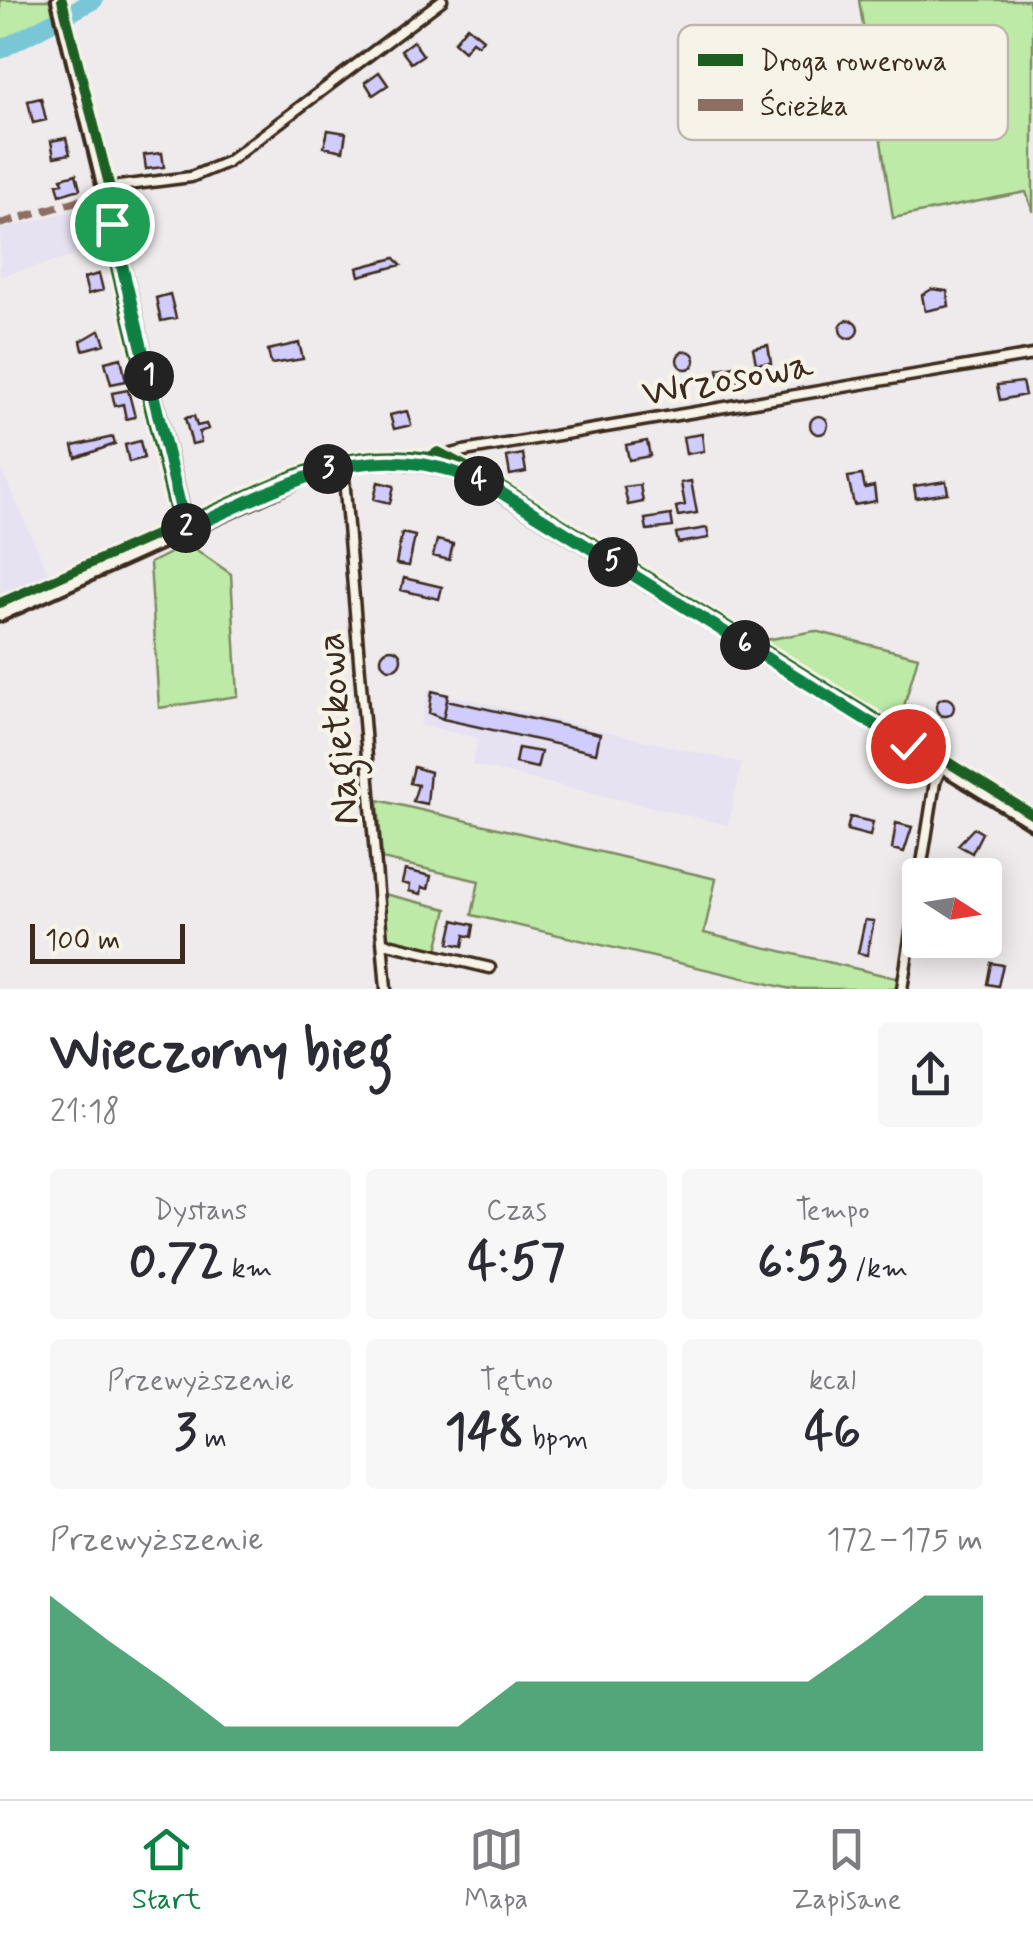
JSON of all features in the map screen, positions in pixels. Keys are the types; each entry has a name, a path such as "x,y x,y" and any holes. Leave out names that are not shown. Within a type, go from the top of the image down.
{"street":[{"path":"104,188 191,177 227,162 442,0"},
{"path":"59,4 186,530"},
{"name":"Wrzosowa","path":"436,465 444,456 464,451 1033,355"},
{"path":"0,615 290,482 343,465 404,459 436,465 500,492 1033,823"},
{"name":"Nagietkowa","path":"343,465 386,989"},
{"path":"902,989 935,782 942,767"},
{"path":"384,944 490,968"}],"shaded area":[{"path":"96,205 107,248 0,276 0,230"},
{"path":"0,466 51,579 0,601"},
{"path":"428,690 742,763 728,825 472,765 478,738 420,725"}],"green space":[{"path":"0,0 50,0 54,15 0,42"},
{"path":"859,0 1029,0 1033,28 1033,212 1026,192 893,218 881,140 1008,140 1008,25 863,25"},
{"path":"188,544 231,574 238,696 159,708 150,563"},
{"path":"815,631 918,657 898,727 760,641"},
{"path":"378,800 716,879 704,933 900,979 898,989 791,989 472,915 479,881 382,859"},
{"path":"384,894 447,909 437,950 387,938"}],"building":[{"path":"467,26 483,39 478,45 472,41 464,51 454,42"},
{"path":"413,41 423,55 411,63 401,50"},
{"path":"379,72 388,85 373,95 365,82"},
{"path":"41,98 46,120 33,123 28,101"},
{"path":"328,130 346,133 343,151 324,147"},
{"path":"66,138 70,154 54,157 51,141"},
{"path":"162,153 164,167 146,169 144,155"},
{"path":"76,174 80,189 60,195 57,184 63,183 61,178"},
{"path":"395,258 401,265 359,276 357,268"},
{"path":"99,274 103,290 88,294 84,278"},
{"path":"932,289 947,291 949,306 925,311 922,295"},
{"path":"170,294 176,318 161,321 156,298"},
{"path":"849,320 856,322 856,336 849,338 842,336 840,329 842,322"},
{"path":"100,330 105,344 83,350 81,341"},
{"path":"299,343 303,359 271,364 268,350"},
{"path":"768,345 771,363 756,363 753,348"},
{"path":"686,351 693,353 693,367 686,369 679,367 677,360 679,353"},
{"path":"121,358 126,381 111,384 105,362"},
{"path":"735,366 737,382 721,385 718,369"},
{"path":"1022,382 1025,395 1000,400 997,385"},
{"path":"128,390 135,417 126,419 123,404 115,406 112,393"},
{"path":"407,411 411,425 394,429 390,415"},
{"path":"194,416 197,426 206,424 208,429 199,432 201,442 192,444 185,418"},
{"path":"819,416 828,425 819,434 810,425"},
{"path":"702,434 704,451 686,454 683,437"},
{"path":"113,437 115,444 76,458 73,446"},
{"path":"140,441 144,458 129,462 125,445"},
{"path":"647,441 650,456 629,460 626,445"},
{"path":"523,454 526,472 510,475 507,457"},
{"path":"862,475 865,488 874,486 876,501 854,505 848,477"},
{"path":"691,481 697,513 678,516 676,507 685,505 681,483"},
{"path":"946,481 948,493 916,498 914,486"},
{"path":"378,482 394,486 390,503 374,499"},
{"path":"640,485 643,502 628,505 624,487"},
{"path":"671,515 673,527 647,530 645,519"},
{"path":"707,528 709,538 678,543 676,533"},
{"path":"402,533 415,536 409,566 396,564"},
{"path":"437,540 453,544 449,560 433,556"},
{"path":"404,578 442,587 439,599 401,590"},
{"path":"391,649 401,659 391,669 381,659"},
{"path":"432,691 448,695 443,719 429,713"},
{"path":"945,698 954,707 945,716 936,707"},
{"path":"447,700 600,734 596,753 443,719"},
{"path":"518,748 541,752 537,768 515,763"},
{"path":"414,767 430,772 427,804 413,801 418,785 410,783"},
{"path":"850,817 873,822 870,836 847,830"},
{"path":"896,823 912,827 904,852 892,849"},
{"path":"974,828 982,833 972,853 958,845"},
{"path":"405,870 431,876 428,889 422,887 421,894 409,891 410,885 402,883"},
{"path":"454,920 474,925 472,937 465,935 463,946 449,943"},
{"path":"865,920 874,921 867,955 858,953"},
{"path":"991,963 1003,965 998,986 987,984"}],"waterway":[{"path":"0,50 94,0"}],"marked path":[{"path":"0,224 104,193"}],"cycle path":[{"path":"62,0 125,247 111,251 175,517"},
{"path":"0,603 167,530 175,517 190,512 200,515 311,468 367,456 430,457 438,452 506,488 1033,815"}],"route":[{"path":"112,224 186,530 290,482 343,465 404,459 454,470 500,492 908,746"}]}
